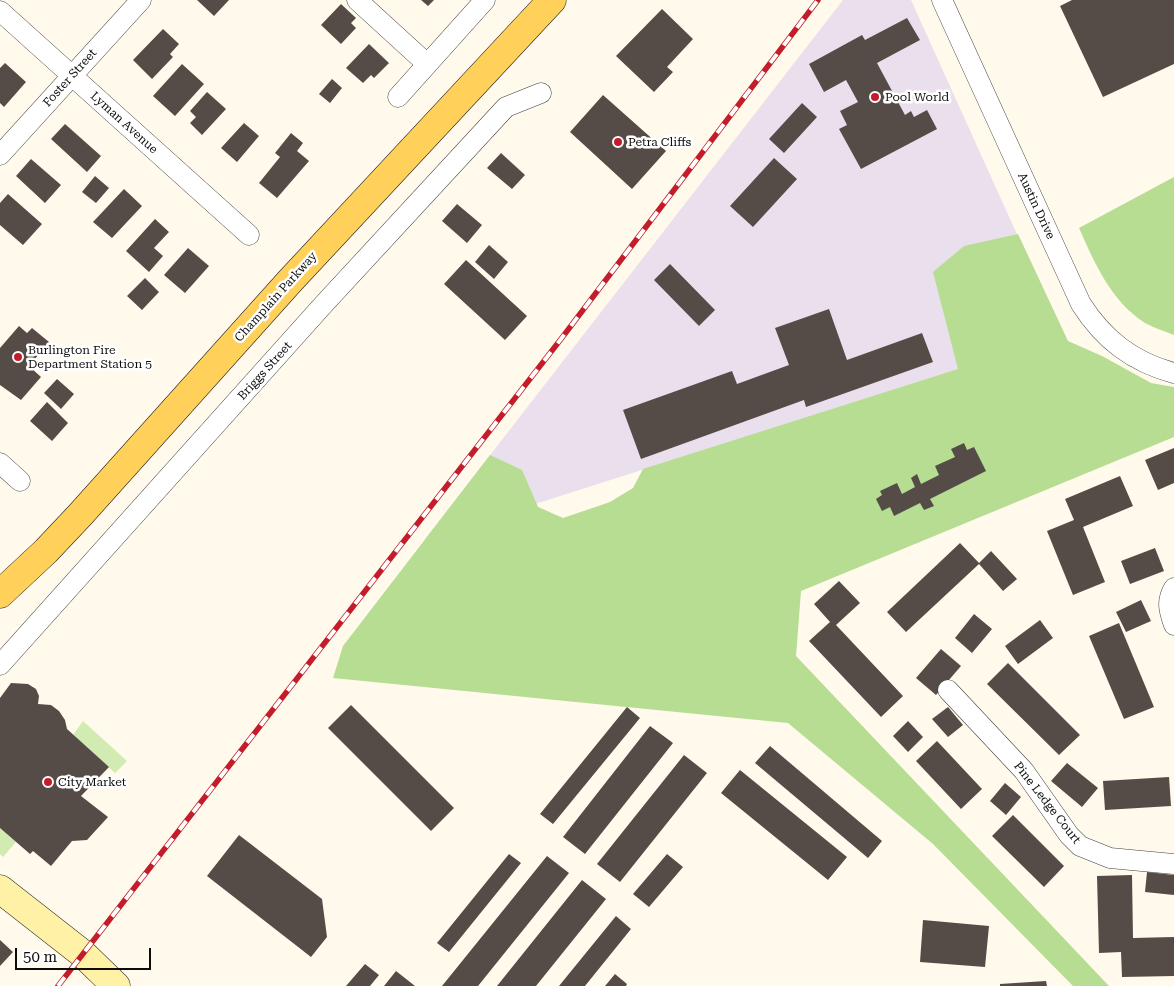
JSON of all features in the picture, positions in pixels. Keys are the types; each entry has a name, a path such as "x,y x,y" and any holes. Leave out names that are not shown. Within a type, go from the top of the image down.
{"main road":[{"name":"Champlain Parkway","path":"0,594 46,551 80,515 290,281 552,0"}],"street":[{"name":"Foster Street","path":"0,155 141,0"},
{"path":"357,0 427,64"},
{"path":"398,97 485,0"},
{"name":"Austin Drive","path":"942,0 1081,304 1096,326 1122,350 1142,362 1174,373"},
{"name":"Lyman Avenue","path":"0,11 249,235"},
{"name":"Briggs Street","path":"0,665 323,305 506,107 541,93"},
{"path":"0,462 20,481"},
{"path":"1174,588 1168,600 1174,625"},
{"name":"Pine Ledge Court","path":"948,690 1024,771 1069,835 1080,846 1110,858 1174,864"},
{"path":"0,889 83,954 116,986"}],"shaded area":[{"path":"843,0 911,0 1063,336 425,539"}],"green space":[{"path":"1174,177 1174,335 1145,323 1133,314 1113,293 1091,255 1079,228"},
{"path":"1018,234 1068,341 1102,356 1151,383 1174,387 1174,437 801,591 796,656 1109,986 1073,986 933,844 788,723 333,678 343,646 490,455 522,470 538,507 563,518 610,502 633,488 643,469 958,369 933,272 964,246"},
{"path":"83,721 127,761 115,773 73,735"},
{"path":"0,828 16,842 3,857 0,854"}],"building":[{"path":"197,0 229,0 214,16"},
{"path":"421,0 434,0 428,6"},
{"path":"1072,0 1174,0 1174,64 1103,97 1060,6"},
{"path":"341,4 356,18 351,23 356,28 341,44 321,25"},
{"path":"662,9 693,39 667,67 673,72 654,92 616,56"},
{"name":"Pool World","path":"907,18 920,40 877,63 905,115 911,111 914,117 927,110 937,129 861,169 839,129 847,125 840,111 858,102 846,80 824,92 809,64 862,35 865,40"},
{"path":"163,29 179,44 170,54 173,57 152,79 133,60"},
{"path":"369,44 389,63 374,78 371,75 363,83 346,68"},
{"path":"5,63 26,82 4,107 0,103 0,68"},
{"path":"182,64 204,84 175,116 153,96"},
{"path":"332,79 342,88 330,103 319,94"},
{"path":"207,92 226,109 202,135 190,123 196,117 190,111"},
{"name":"Petra Cliffs","path":"603,95 666,151 632,189 570,132"},
{"path":"802,103 817,117 784,153 769,139"},
{"path":"244,123 259,136 237,162 221,148"},
{"path":"65,124 101,156 87,172 51,139"},
{"path":"291,133 303,143 297,151 309,161 277,198 259,183 280,157 275,153"},
{"path":"501,153 525,175 512,189 487,168"},
{"path":"774,158 797,179 753,227 730,206"},
{"path":"31,159 61,185 45,203 16,176"},
{"path":"95,176 109,188 96,203 82,192"},
{"path":"124,189 142,206 112,238 93,222"},
{"path":"8,194 42,224 23,245 0,225 0,203"},
{"path":"457,204 482,225 467,243 442,221"},
{"path":"155,219 169,232 154,248 163,256 149,272 126,251"},
{"path":"489,245 508,262 494,279 475,262"},
{"path":"188,248 209,266 185,293 164,275"},
{"path":"466,260 527,316 505,340 444,284"},
{"path":"670,264 715,310 699,326 654,280"},
{"path":"145,278 159,292 142,310 127,296"},
{"path":"829,309 847,360 922,333 933,362 806,407 804,400 641,459 623,410 732,371 737,384 789,365 775,328"},
{"name":"Burlington Fire Department Station 5","path":"19,326 27,333 32,328 49,342 29,366 41,377 21,400 0,385 0,348"},
{"path":"57,379 74,394 61,409 44,393"},
{"path":"47,402 68,423 52,441 30,421"},
{"path":"964,443 967,450 974,447 986,471 930,499 934,506 924,510 920,503 894,516 890,507 882,511 876,499 882,495 880,491 897,483 902,494 915,487 911,478 917,474 921,484 939,475 935,466 955,457 951,449"},
{"path":"1174,448 1174,483 1158,490 1145,460"},
{"path":"1120,476 1133,506 1083,527 1105,582 1073,595 1047,531 1074,520 1065,499"},
{"path":"960,543 979,563 991,551 1017,579 1003,591 979,564 906,632 887,612"},
{"path":"1155,548 1164,571 1130,584 1121,561"},
{"path":"839,581 860,603 836,625 903,696 881,717 809,641 830,622 814,604"},
{"path":"1141,600 1151,621 1126,632 1116,612"},
{"path":"974,614 992,629 972,653 955,638"},
{"path":"1040,620 1053,638 1018,664 1005,646"},
{"path":"1119,623 1154,707 1124,719 1089,636"},
{"path":"941,649 961,666 936,695 916,678"},
{"path":"1008,663 1080,735 1059,755 987,684"},
{"name":"City Market","path":"11,683 28,684 36,689 39,696 38,704 51,705 59,711 65,720 67,729 109,767 81,796 108,817 87,840 72,841 51,866 33,851 30,854 0,828 0,698"},
{"path":"351,705 454,808 431,831 328,728"},
{"path":"627,707 640,718 553,824 540,814"},
{"path":"948,707 963,725 948,737 932,719"},
{"path":"908,721 923,737 908,752 893,736"},
{"path":"650,726 673,743 585,854 563,837"},
{"path":"937,741 982,789 961,809 916,761"},
{"path":"770,746 882,841 868,858 755,763"},
{"path":"684,755 707,773 620,882 597,864"},
{"path":"1067,763 1098,788 1082,807 1051,781"},
{"path":"740,770 847,857 828,880 721,793"},
{"path":"1169,777 1171,806 1105,810 1103,781"},
{"path":"1005,783 1021,797 1006,815 990,801"},
{"path":"1013,815 1064,866 1044,887 992,836"},
{"path":"239,835 322,899 327,937 311,957 207,876"},
{"path":"509,854 521,863 449,952 437,943"},
{"path":"667,854 683,867 649,907 633,894"},
{"path":"547,856 569,873 478,986 442,986"},
{"path":"1147,872 1174,875 1174,895 1145,892"},
{"path":"1132,875 1133,938 1174,937 1174,976 1122,977 1121,952 1099,953 1097,876"},
{"path":"582,880 606,899 536,986 497,986"},
{"path":"616,916 631,929 585,986 559,986"},
{"path":"923,920 989,926 985,967 920,962"},
{"path":"0,940 13,952 0,966"},
{"path":"365,964 379,975 370,986 346,986"},
{"path":"396,971 415,986 384,986"},
{"path":"615,974 627,984 626,986 605,986"},
{"path":"1046,981 1047,986 1000,986 1000,984"}],"railway":[{"path":"58,986 561,339 818,0"}],"place":[{"name":"Pool World","path":"875,97"},
{"name":"Petra Cliffs","path":"618,142"},
{"name":"Burlington Fire Department Station 5","path":"18,357"},
{"name":"City Market","path":"48,782"}]}
